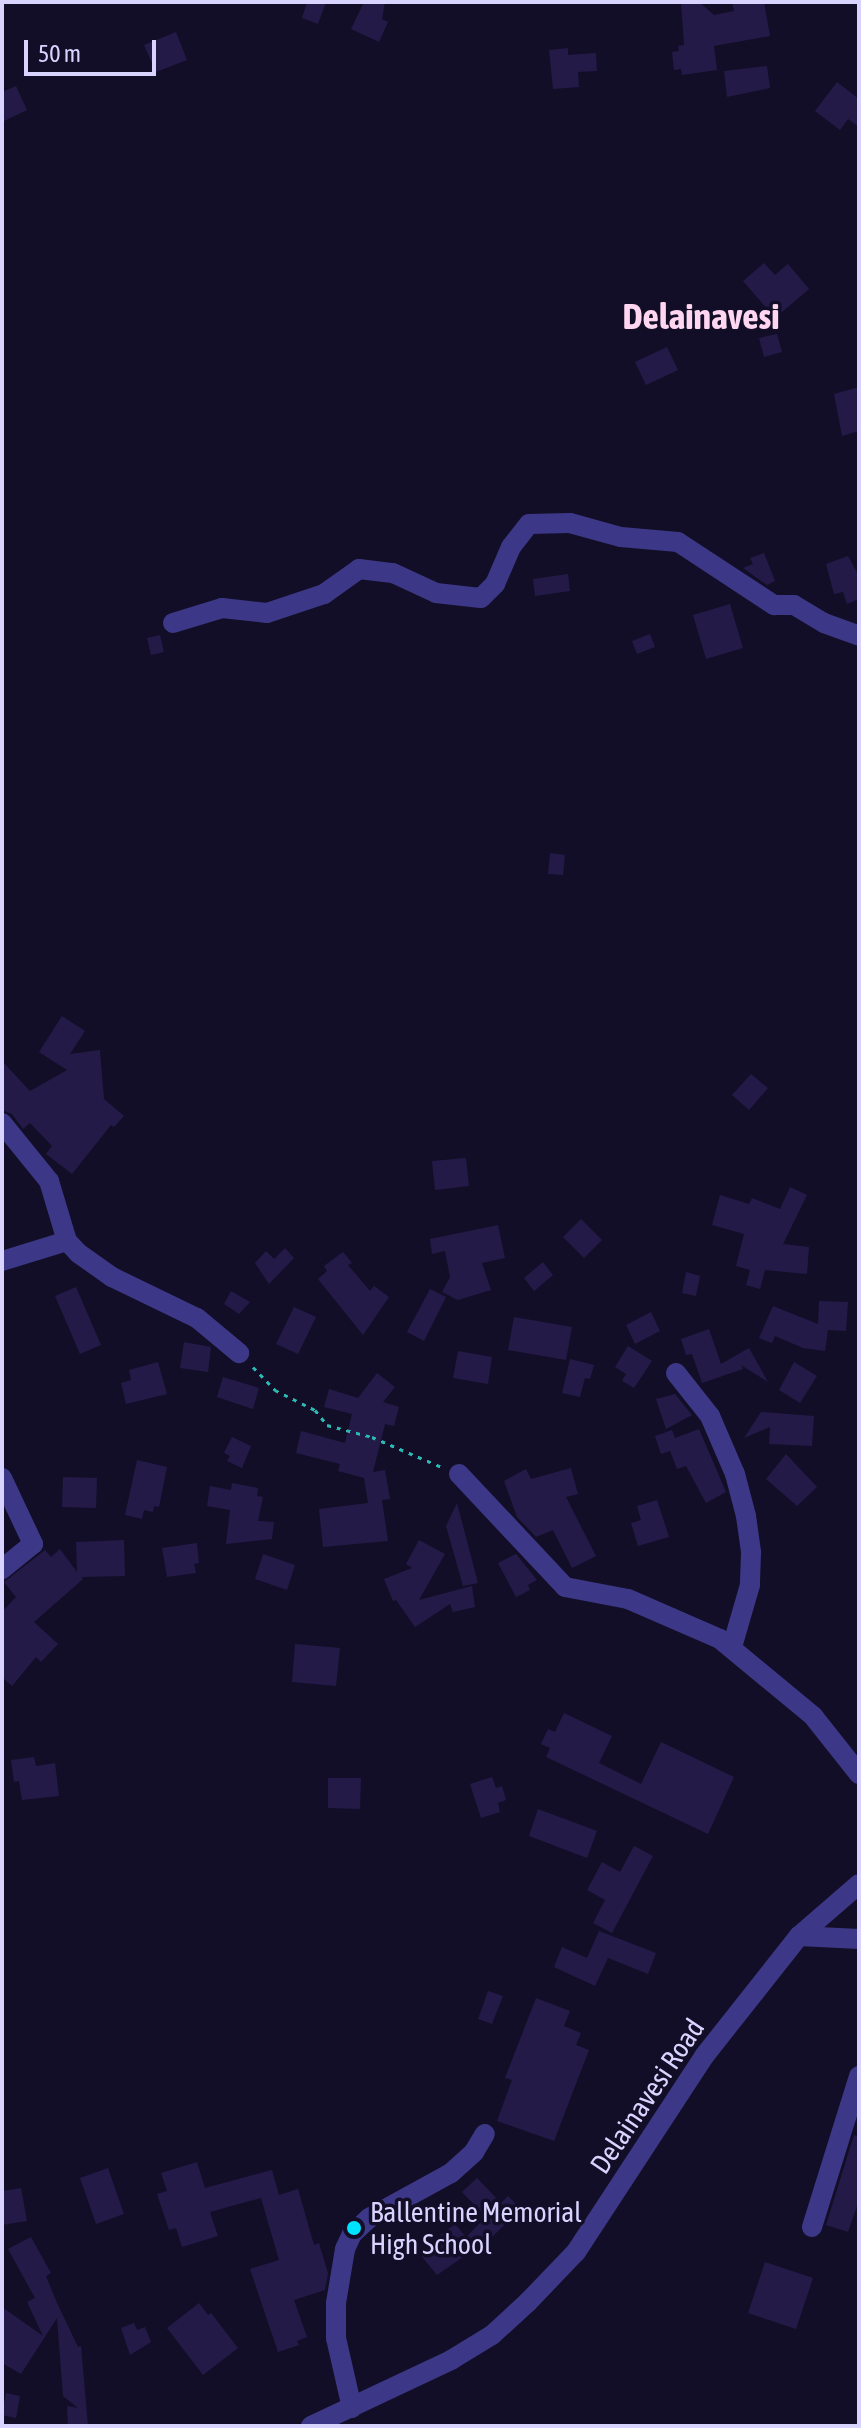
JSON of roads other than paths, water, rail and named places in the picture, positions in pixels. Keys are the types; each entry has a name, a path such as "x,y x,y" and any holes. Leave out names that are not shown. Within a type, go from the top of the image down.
{"street":[{"path":"173,623 222,608 267,613 324,594 359,569 393,573 436,593 481,598 495,584 511,547 529,524 570,523 621,537 678,542 774,605 794,605 859,636"},
{"path":"2,1123 49,1181 67,1241 112,1277 197,1318 239,1353"},
{"path":"2,1261 67,1241"},
{"path":"676,1373 710,1416 735,1474 746,1516 751,1553 750,1585 732,1647"},
{"path":"459,1474 565,1587 628,1599 693,1624 732,1647 813,1716 859,1774"},
{"path":"2,1478 33,1544 2,1569"},
{"name":"Delainavesi Road","path":"311,2426 451,2360 492,2335 576,2252 705,2055 799,1936 859,1884"},
{"path":"799,1936 859,1939"},
{"path":"812,2227 859,2076"},
{"path":"352,2408 336,2338 336,2303 345,2249 352,2234 369,2218 451,2173 474,2152 485,2134"}],"place":[{"name":"Ballentine Memorial High School","path":"354,2228"}],"district":[{"name":"Delainavesi","path":"701,317"}]}
